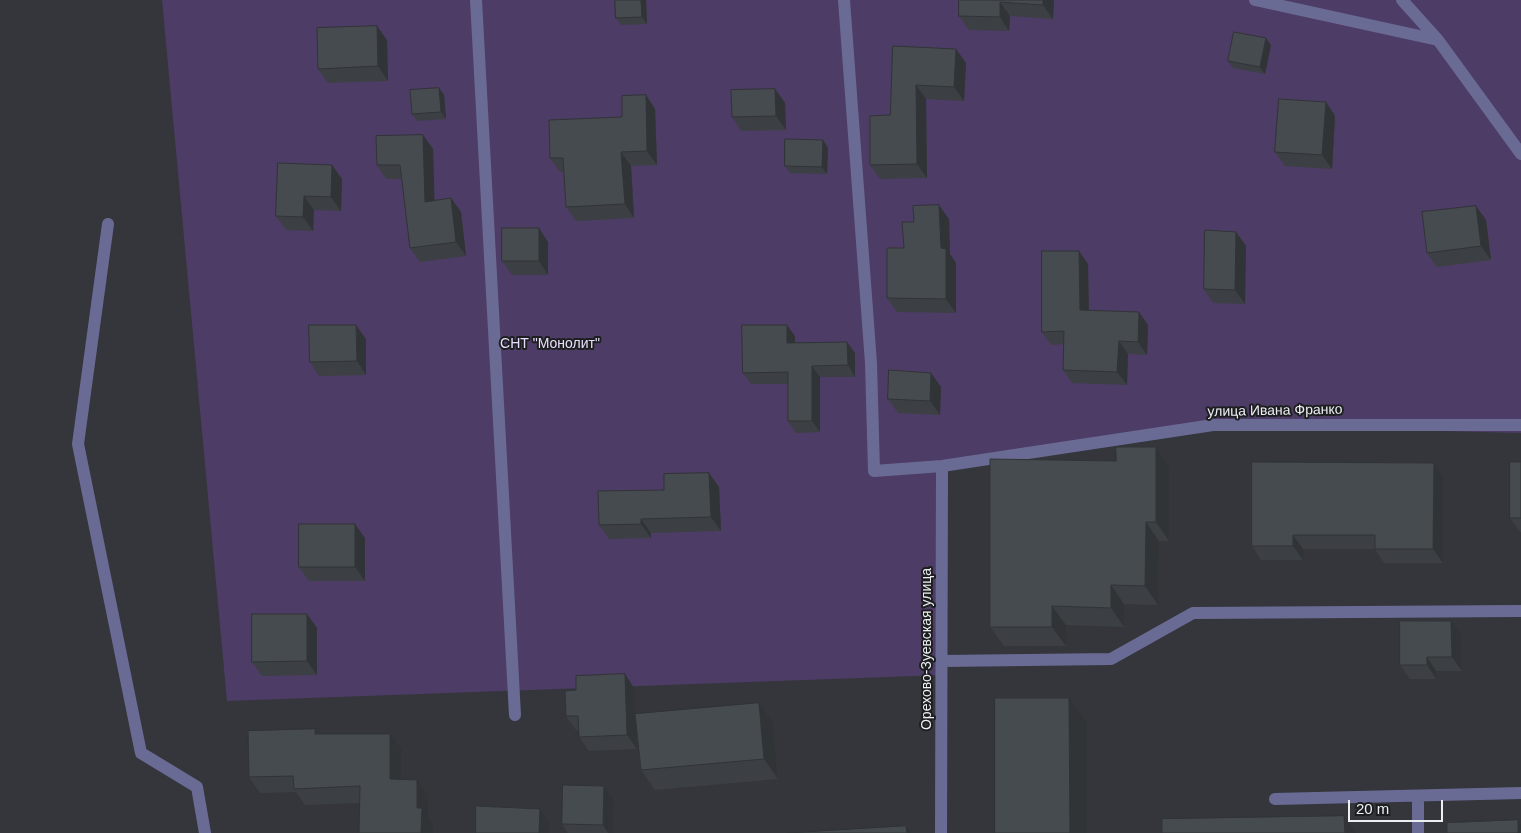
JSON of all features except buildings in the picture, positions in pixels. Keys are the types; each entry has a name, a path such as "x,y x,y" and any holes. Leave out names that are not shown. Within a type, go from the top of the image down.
{"street":[{"path":"476,0 515,715"},
{"name":"улица Ивана Франко","path":"844,0 871,363 874,471 942,466 1213,425 1521,425"},
{"path":"1255,0 1438,40"},
{"path":"1402,0 1438,40 1521,154"},
{"path":"108,224 78,444 141,753 198,787 205,833"},
{"name":"Орехово-Зуевская улица","path":"941,833 942,466"},
{"path":"942,661 1111,659 1193,612 1521,611"},
{"path":"1275,799 1521,793"},
{"path":"1418,796 1418,833"}],"green space":[{"name":"СНТ \"Монолит\"","path":"162,0 1521,0 1521,433 1213,425 942,466 942,675 227,701"}]}
